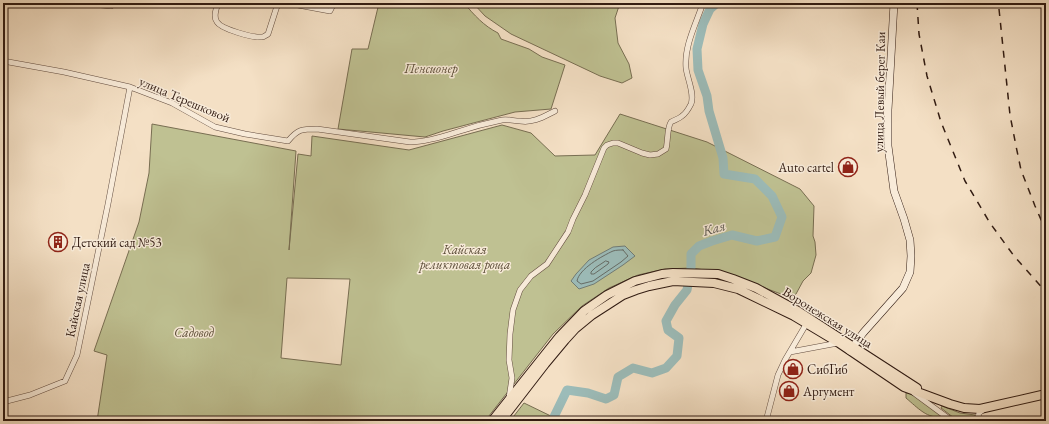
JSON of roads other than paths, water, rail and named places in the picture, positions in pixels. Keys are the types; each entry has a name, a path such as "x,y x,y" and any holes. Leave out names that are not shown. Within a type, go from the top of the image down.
{"main road":[{"name":"Воронежская улица","path":"673,277 704,273 718,274 756,288 777,298 838,343 851,348 904,387 933,398"},
{"path":"492,421 559,336 584,312 607,295 635,281 662,274 673,277"},
{"name":"Воронежская улица","path":"673,277 704,283 714,283 738,289 794,316 808,321 933,398"},
{"path":"501,421 575,329 592,315 623,295 673,277"},
{"path":"933,398 964,408 980,409 1046,394"}],"street":[{"path":"81,3 111,5"},
{"path":"218,3 215,16 216,22 222,27 246,35 263,37 268,34 278,3"},
{"path":"287,3 330,11 334,3"},
{"path":"509,400 512,378 509,360 510,334 513,310 520,290 531,276 547,264 568,232 604,148 607,145 618,143 650,155 658,154 666,149 669,126 671,122 683,116 692,103 692,90 687,73 686,60 689,43 703,3"},
{"name":"улица Левый берег Каи","path":"851,348 903,288 910,272 910,240 894,191 888,146 888,110 894,3"},
{"name":"улица Терешковой","path":"3,61 130,87 172,103 215,127 245,134 288,141 298,131 317,129 410,142 420,142 505,119 531,122 555,111"},
{"name":"Кайская улица","path":"3,402 30,395 65,381 77,355 109,202 130,87"},
{"path":"766,421 778,375 808,321"},
{"path":"790,352 838,343"},
{"path":"904,387 952,421"},
{"path":"933,398 940,413"},
{"path":"977,421 979,413 984,408"}],"water":[{"path":"625,246 635,256 594,284 579,289 571,281 589,260 613,247"}],"waterway":[{"name":"Кая","path":"552,421 567,390 588,393 606,399 614,395 618,377 633,368 652,373 666,368 677,356 679,338 668,330 666,321 675,305 687,290 691,268 691,254 699,246 732,235 757,241 775,237 782,217 772,196 755,179 724,174 723,158 709,111 707,96 698,70 697,49 703,24 710,9 717,3"}],"railway":[{"path":"917,3 919,34 927,76 941,122 965,181 990,223 1014,256 1046,292"},
{"path":"999,9 1010,115 1021,170 1046,231"}],"place":[{"name":"Auto cartel","path":"848,167"},
{"name":"Детский сад №53","path":"58,242"},
{"name":"СибГиб","path":"793,369"},
{"name":"Аргумент","path":"789,391"}],"park label":[{"name":"Пенсионер","path":"431,68"},
{"name":"Кайская реликтовая роща","path":"465,256"},
{"name":"Садовод","path":"194,332"}]}
